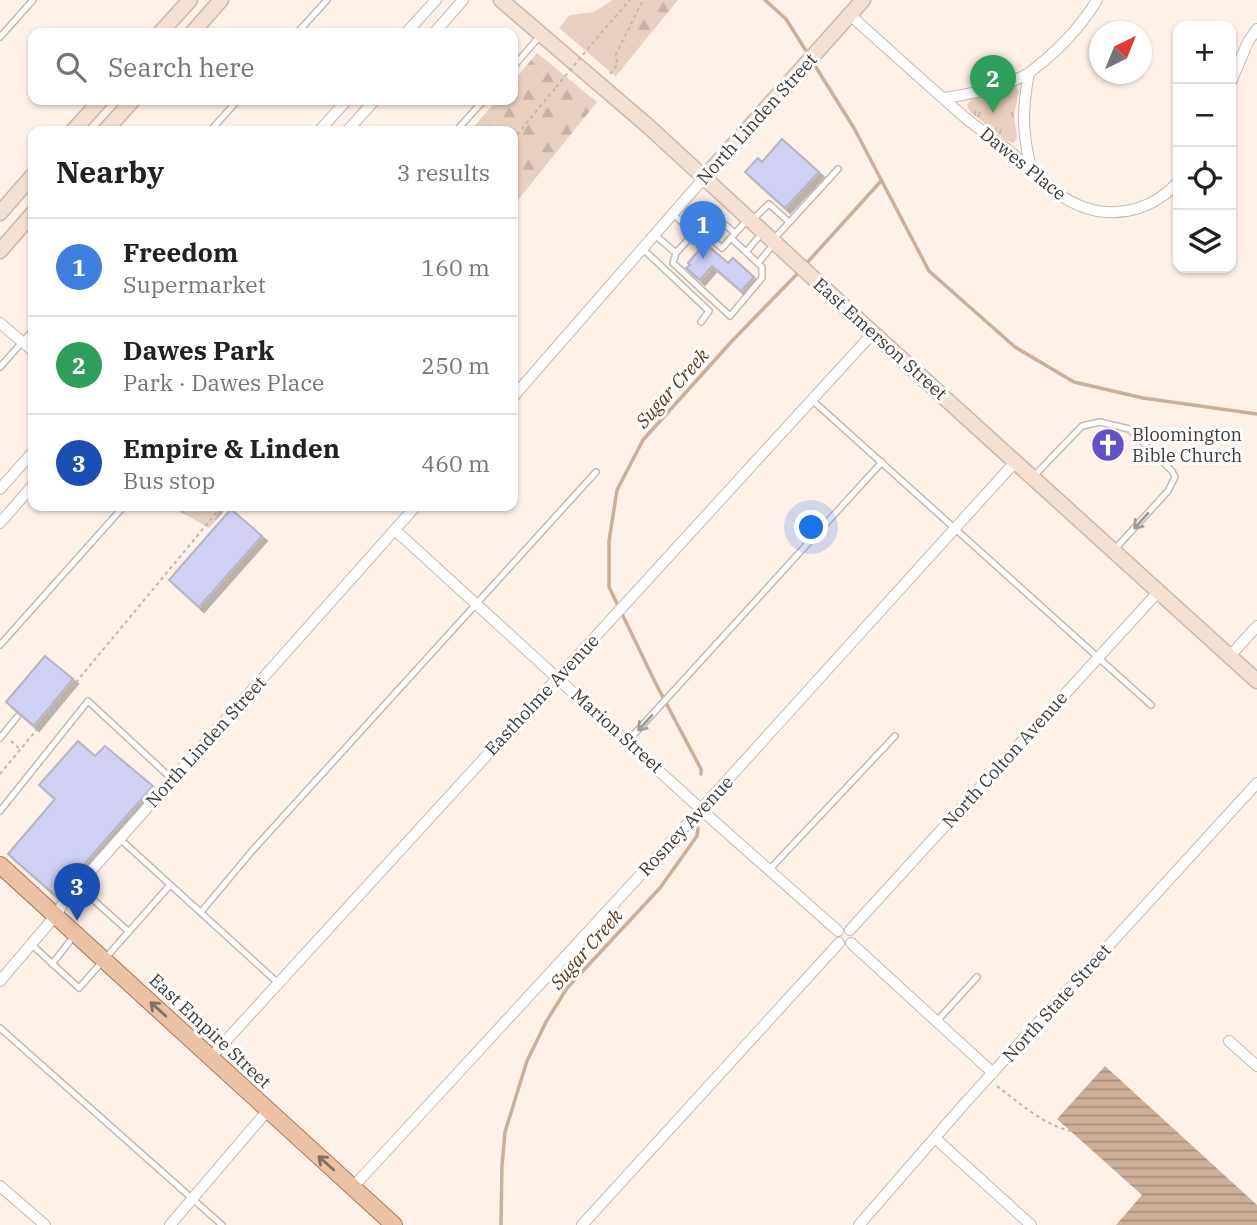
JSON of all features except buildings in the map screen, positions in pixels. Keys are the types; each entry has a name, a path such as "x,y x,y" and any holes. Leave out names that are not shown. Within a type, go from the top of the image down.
{"main road":[{"path":"165,28 190,0 207,16"},
{"path":"196,28 221,0"},
{"name":"East Emerson Street","path":"501,0 704,178 726,212 750,220 775,242 1257,681"},
{"name":"North Linden Street","path":"704,178 863,0"},
{"path":"78,126 96,105"},
{"path":"110,126 128,105"},
{"path":"0,213 28,181"},
{"path":"0,251 28,219"},
{"name":"East Empire Street","path":"0,865 394,1225"}],"street":[{"path":"411,28 436,0"},
{"path":"438,28 463,0"},
{"path":"944,98 971,94 1011,82 1029,73 1073,34 1097,0"},
{"name":"Dawes Place","path":"850,15 963,117 1031,168 1068,200 1088,209 1111,212 1133,210 1164,196 1173,187"},
{"path":"1236,70 1248,42 1257,29"},
{"path":"1029,73 1023,132 1031,168"},
{"path":"324,126 342,105"},
{"path":"352,126 370,105"},
{"name":"North Linden Street","path":"518,391 704,178"},
{"path":"0,323 28,347"},
{"name":"Eastholme Avenue","path":"211,1057 873,333"},
{"path":"0,489 28,458"},
{"name":"Rosney Avenue","path":"353,1187 702,808 1015,462"},
{"path":"0,523 28,491"},
{"name":"North Linden Street","path":"0,981 78,886 412,511"},
{"name":"Marion Street","path":"395,530 838,931"},
{"name":"North Colton Avenue","path":"850,930 1159,591"},
{"path":"1230,656 1257,626"},
{"name":"North State Street","path":"859,1225 990,1076 1257,783"},
{"path":"845,928 850,930 853,938 851,943 843,946 839,943 836,936 838,931 845,928"},
{"path":"582,1225 839,943"},
{"path":"851,943 937,1021 990,1076"},
{"path":"1229,1041 1257,1066"},
{"path":"170,1225 268,1110"},
{"path":"935,1138 1031,1225"},
{"path":"0,1186 45,1225"}],"lane":[{"path":"0,37 33,0"},
{"path":"302,28 327,0"},
{"path":"518,61 541,34"},
{"path":"215,126 233,105"},
{"path":"461,126 479,105"},
{"path":"758,263 789,222 838,169"},
{"path":"673,214 722,248 769,204 789,222"},
{"path":"726,212 733,236 762,267 762,278 730,316 673,263 676,253 697,231 712,216 726,212"},
{"path":"655,235 676,253"},
{"path":"746,252 775,242"},
{"path":"643,249 709,311 701,321"},
{"path":"0,367 28,335"},
{"path":"813,400 1151,705"},
{"path":"1033,477 1083,426 1100,422 1129,429 1175,477 1168,491 1114,551"},
{"path":"628,741 882,462"},
{"path":"201,912 252,851 596,472"},
{"path":"0,645 120,511"},
{"path":"0,811 88,701 173,780"},
{"path":"2,736 17,718"},
{"path":"769,870 895,736"},
{"path":"120,839 279,984"},
{"path":"31,944 79,988 170,885"},
{"path":"78,886 128,931"},
{"path":"52,964 76,934"},
{"path":"937,1021 977,977"},
{"path":"0,1028 222,1225"}],"path":[{"path":"518,134 630,0"},
{"path":"602,86 617,65 616,54 643,0"},
{"path":"0,774 218,511"},
{"path":"2,736 20,750"},
{"path":"990,1076 1046,1122 1070,1131"}],"green space":[{"path":"613,0 642,0 630,46 614,75 559,28 570,15 594,12"},
{"path":"642,0 678,0 615,77 630,46"},
{"path":"537,53 597,102 518,200 518,126 474,126 493,105 518,105 518,76"},
{"path":"1014,86 1019,91 1014,115 1017,138 1013,143 970,112 967,105 971,100"},
{"path":"179,511 224,511 209,528"}],"shaded area":[{"path":"1105,1066 1257,1205 1257,1225 1116,1225 1142,1195 1057,1119"}],"waterway":[{"name":"Sugar Creek","path":"765,0 786,19 808,54"},
{"name":"Sugar Creek","path":"812,61 854,128 929,271 1015,347 1074,382 1143,398 1257,414"},
{"name":"Sugar Creek","path":"805,265 881,181"},
{"name":"Sugar Creek","path":"701,774 701,769 609,587 609,541 617,490 643,440 732,341 800,271"},
{"name":"Sugar Creek","path":"501,1225 505,1132 527,1061 546,1022 567,988 660,888 697,836 698,828"}],"place":[{"name":"Dawes Park","path":"993,113"},
{"name":"Freedom","path":"703,259"},
{"name":"Bloomington Bible Church","path":"1108,445"},
{"name":"Empire & Linden","path":"77,921"}]}
